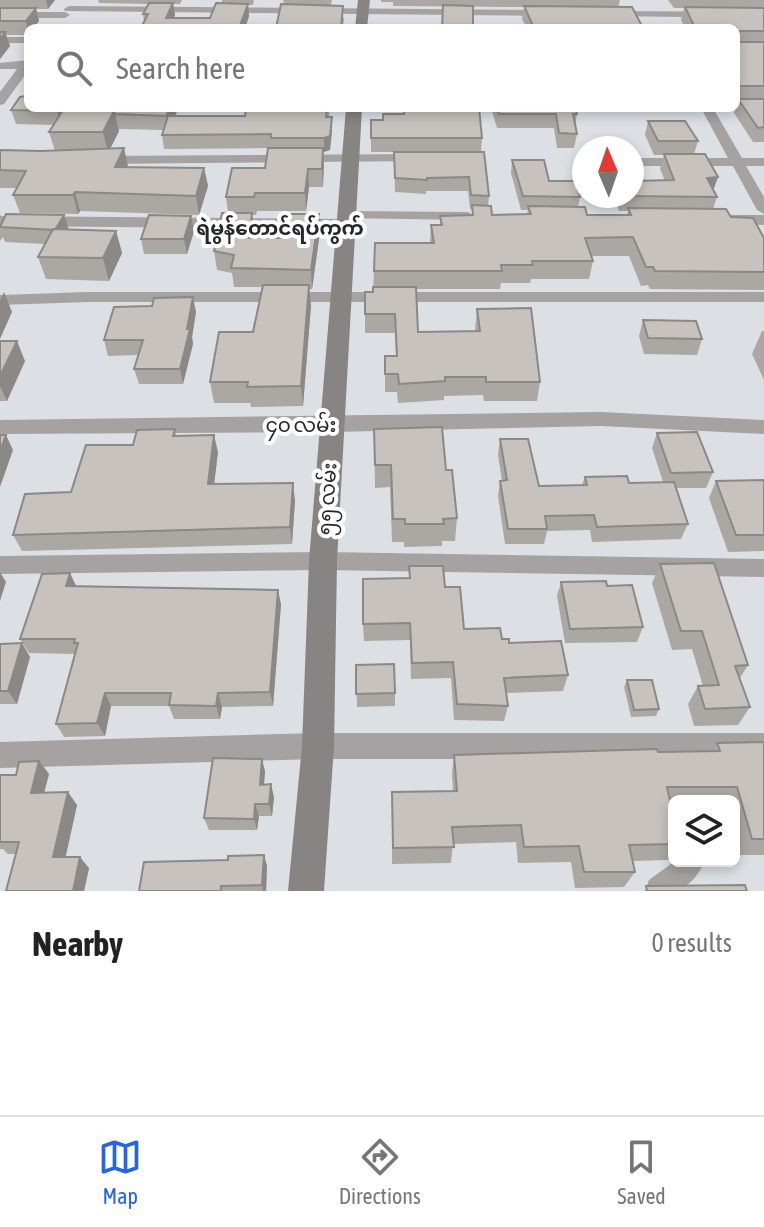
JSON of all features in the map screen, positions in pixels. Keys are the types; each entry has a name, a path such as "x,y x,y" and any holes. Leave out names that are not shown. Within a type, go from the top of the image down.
{"main road":[{"name":"၅၅ လမ်း","path":"306,891 318,746 323,561 339,298 354,112"}],"street":[{"path":"647,0 660,24"},
{"path":"0,15 70,8 363,6 563,13"},
{"path":"593,14 764,15"},
{"path":"0,40 24,40"},
{"path":"0,66 24,65"},
{"path":"5,103 24,70"},
{"path":"709,112 764,210"},
{"path":"82,161 441,158"},
{"path":"644,162 764,162"},
{"path":"0,221 487,217"},
{"path":"719,220 764,220"},
{"path":"0,300 88,297 764,297"},
{"name":"၄၀ လမ်း","path":"0,427 332,425 601,419 764,427"},
{"path":"0,565 323,561 764,568"},
{"path":"0,755 318,746 764,746"},
{"path":"660,891 687,867"}],"building":[{"path":"149,3 173,3 166,18 210,18 216,3 248,4 240,24 143,24 148,14 143,14"},
{"path":"281,4 343,6 341,24 277,24"},
{"path":"443,5 473,6 473,24 442,24"},
{"path":"524,6 632,7 641,24 532,24"},
{"path":"685,7 764,8 764,31 740,31 740,24 693,24"},
{"path":"0,8 36,8 26,21 0,21"},
{"path":"740,42 764,42 764,86 740,86"},
{"path":"24,96 24,110 11,110 20,97"},
{"path":"740,99 764,99 764,127 758,128"},
{"path":"62,112 113,112 103,132 49,132"},
{"path":"114,112 168,112 166,116"},
{"path":"246,112 327,112 326,117 332,117 330,136 162,135 168,116 245,116"},
{"path":"479,112 482,138 371,138 371,120 383,120 383,114"},
{"path":"576,112 573,114 577,134 559,133 556,114 499,114"},
{"path":"648,121 685,121 698,141 658,141"},
{"path":"124,148 115,167 204,168 196,196 75,192 73,195 13,195 26,171 0,170 0,150"},
{"path":"268,148 323,148 322,169 308,169 305,193 255,193 254,197 226,197 232,168 265,168"},
{"path":"394,152 484,152 489,196 471,195 469,177 427,180 395,178"},
{"path":"664,154 705,154 718,177 707,178 717,197 644,196 644,181 674,180"},
{"path":"512,160 544,160 549,181 572,181 572,197 523,196"},
{"path":"472,205 491,206 492,215 531,214 528,206 585,208 587,215 631,215 628,208 726,209 731,217 753,218 764,238 764,272 655,271 653,267 646,267 633,237 585,238 593,261 532,261 533,265 501,265 502,271 374,271 375,243 434,243 431,225 442,225 440,216 473,215"},
{"path":"222,213 252,213 249,238 285,238 289,214 319,214 311,270 231,268 234,255 214,251"},
{"path":"6,214 64,215 55,230 0,227"},
{"path":"149,215 191,216 184,239 141,239"},
{"path":"53,229 116,231 103,258 38,257"},
{"path":"263,285 309,285 301,386 247,387 248,382 210,382 219,332 253,332"},
{"path":"373,287 416,287 418,332 480,331 477,309 531,308 540,382 486,382 486,377 445,377 445,381 399,384 398,374 385,374 385,356 397,356 395,314 365,314 365,292 373,292"},
{"path":"193,297 187,329 190,329 180,369 134,369 143,340 104,340 114,307 152,306 154,298"},
{"path":"643,320 696,321 702,339 648,338"},
{"path":"0,341 17,341 0,376"},
{"path":"442,427 446,470 452,470 457,518 443,519 444,524 405,524 405,519 393,519 391,465 375,465 374,429"},
{"path":"175,429 173,436 214,435 208,484 293,483 290,527 13,535 25,494 71,492 86,445 133,445 137,430"},
{"path":"697,432 713,472 671,473 657,433"},
{"path":"0,435 6,435 0,451"},
{"path":"500,439 528,439 539,486 587,485 585,477 627,476 629,483 674,482 688,524 597,527 594,515 545,516 547,529 508,529 500,481 507,480"},
{"path":"764,480 764,535 736,535 716,481"},
{"path":"714,563 748,665 735,666 750,707 705,709 698,686 719,685 702,631 681,631 660,564"},
{"path":"409,566 443,566 445,587 460,587 464,629 500,628 502,639 509,639 509,643 561,641 568,675 504,678 508,706 457,704 453,662 412,663 410,623 363,624 363,579 410,578"},
{"path":"70,573 66,586 278,590 270,692 218,693 216,706 169,705 171,693 105,693 97,723 56,724 78,643 74,643 75,639 20,639 42,574"},
{"path":"606,581 607,586 632,585 643,627 570,629 561,582"},
{"path":"22,643 8,691 0,691 0,644"},
{"path":"394,664 395,693 356,694 356,665"},
{"path":"627,680 652,680 659,709 634,710"},
{"path":"764,742 764,839 752,839 737,787 667,787 668,844 629,845 635,872 584,872 579,846 524,847 521,825 452,827 454,847 393,848 392,792 457,791 454,755 657,749 658,752 720,751 717,743"},
{"path":"213,758 262,759 260,785 271,784 269,804 255,804 254,819 204,818"},
{"path":"39,761 31,793 68,792 53,857 80,857 73,891 6,891 19,842 0,842 0,775 16,775 19,762"},
{"path":"264,855 262,885 221,886 221,891 139,891 144,862 228,860 228,856"},
{"path":"745,885 747,891 647,891 646,886"}],"district":[{"name":"ရဲမွန်တောင်ရပ်ကွက်","path":"280,228"}]}
